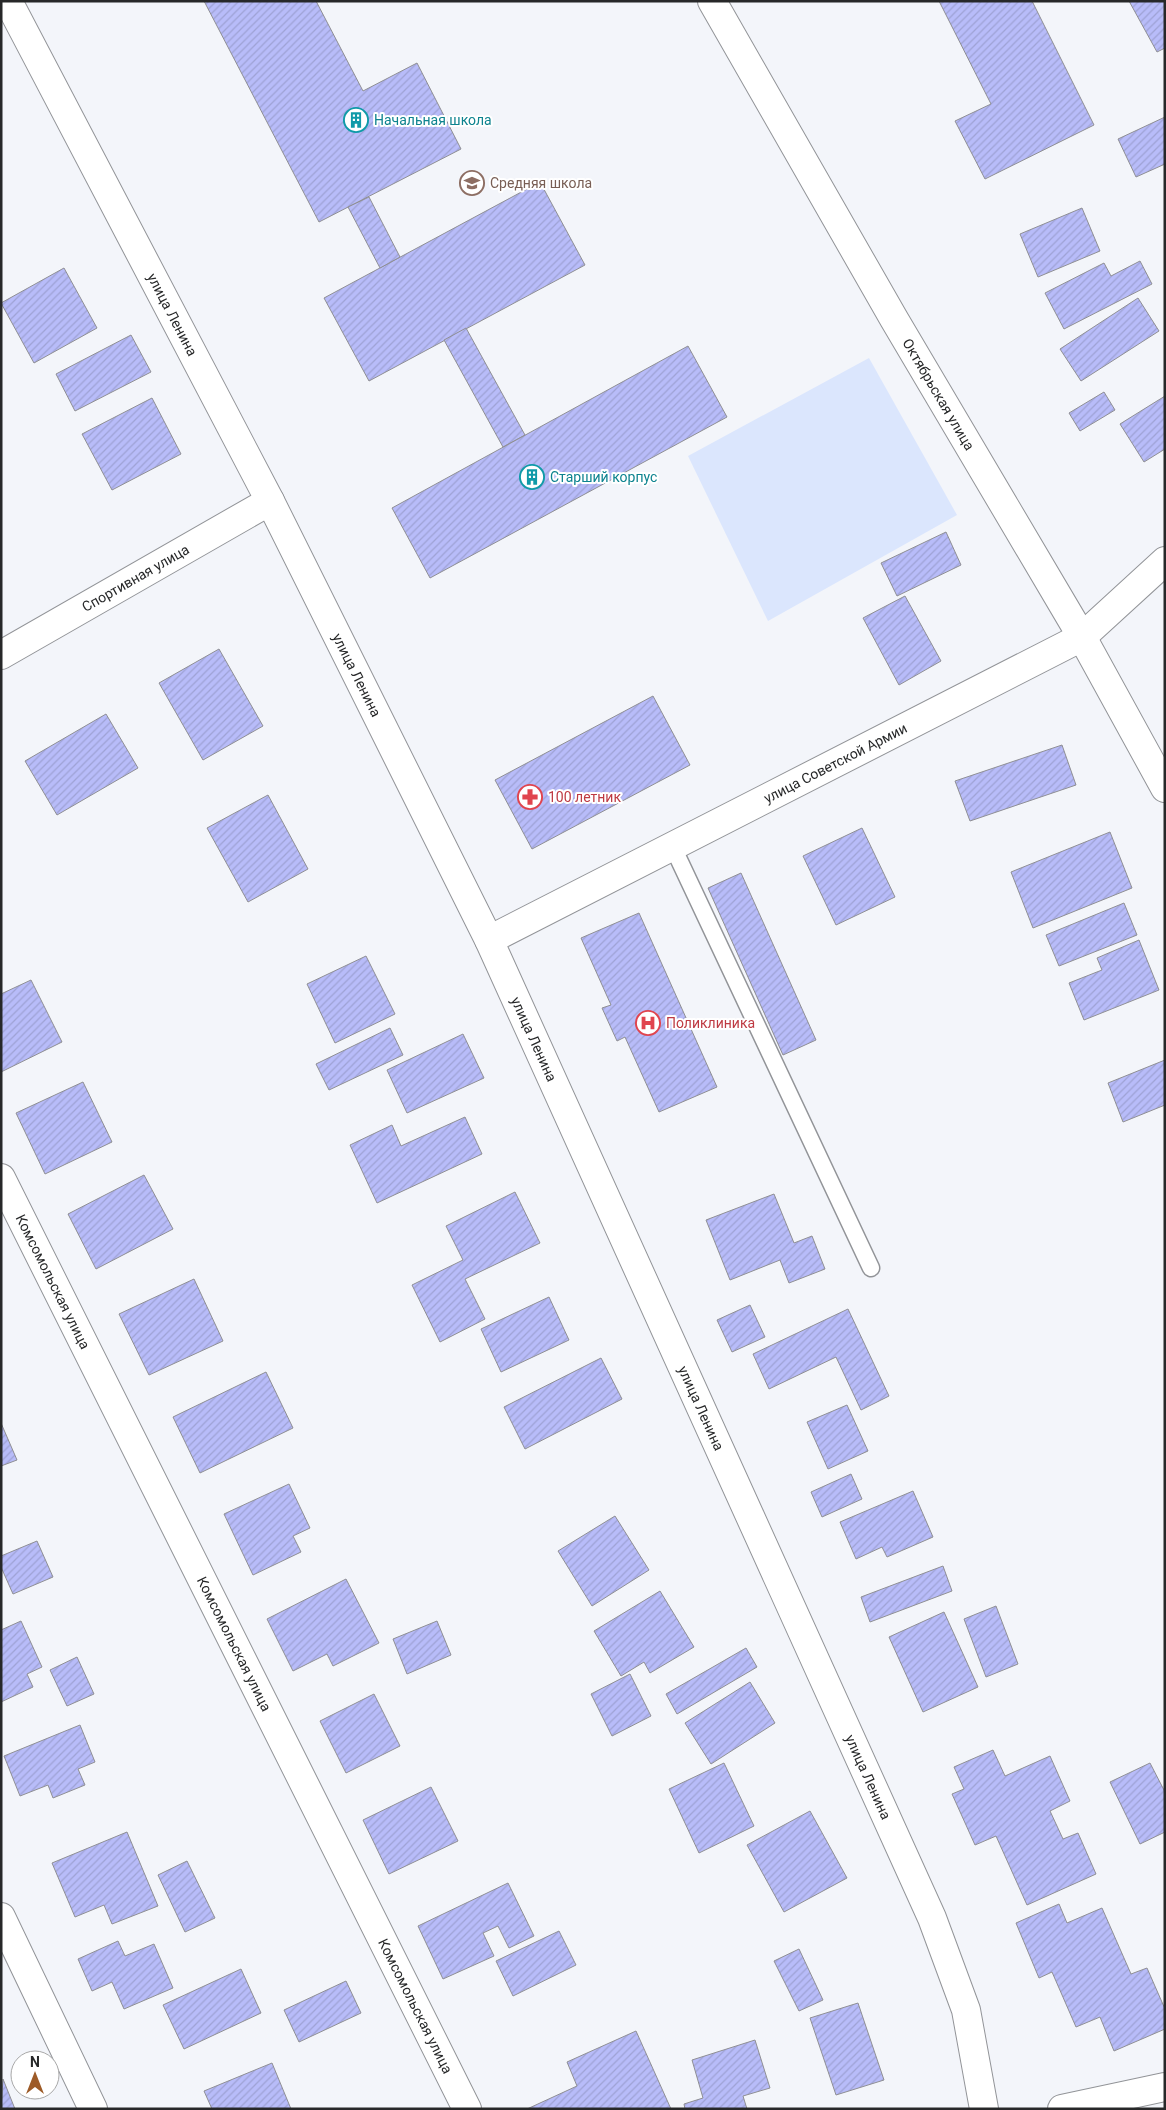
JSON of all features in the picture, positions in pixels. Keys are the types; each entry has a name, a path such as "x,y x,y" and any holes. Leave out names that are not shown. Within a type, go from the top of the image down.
{"street":[{"name":"улица Ленина","path":"8,1 270,501 489,940 932,1918 966,2010 984,2109"},
{"name":"Октябрьская улица","path":"712,1 899,328 1082,637 1165,788"},
{"name":"Спортивная улица","path":"1,654 270,501"},
{"name":"улица Советской Армии","path":"489,940 1082,637 1165,561"},
{"name":"Комсомольская улица","path":"1,1178 468,2109"},
{"path":"1,1917 93,2109"},
{"path":"1062,2109 1165,2087"}],"lane":[{"path":"672,845 871,1268"}],"shaded area":[{"path":"869,358 957,515 768,621 688,456"}],"building":[{"name":"Начальная школа","path":"204,1 316,1 363,91 417,63 461,149 319,222"},
{"path":"939,1 1032,1 1094,125 985,179 955,121 991,104"},
{"path":"1129,1 1165,1 1165,48 1157,52"},
{"path":"1165,117 1165,164 1136,177 1118,139"},
{"path":"540,182 585,265 369,381 324,298"},
{"path":"369,197 400,257 380,268 348,207"},
{"path":"1082,208 1100,251 1038,277 1020,234"},
{"path":"1140,261 1152,284 1064,329 1045,293 1104,263 1111,276"},
{"path":"64,268 97,328 34,363 1,303"},
{"path":"1138,298 1159,331 1081,381 1060,349"},
{"path":"466,328 525,435 503,447 444,340"},
{"path":"131,335 151,372 75,411 56,374"},
{"name":"Старший корпус","path":"688,346 727,417 430,578 392,508"},
{"path":"1104,392 1115,410 1080,431 1069,413"},
{"path":"1165,396 1165,449 1144,462 1120,424"},
{"path":"152,398 181,454 112,490 82,434"},
{"path":"946,532 961,565 897,596 881,563"},
{"path":"905,596 941,661 899,685 863,618"},
{"path":"219,649 263,726 203,760 159,683"},
{"path":"653,696 690,765 532,849 495,780"},
{"path":"106,714 138,768 57,815 25,761"},
{"path":"1062,745 1076,785 970,821 955,781"},
{"path":"268,795 308,869 248,902 207,828"},
{"path":"862,828 895,897 836,925 803,856"},
{"path":"1110,832 1132,888 1033,928 1011,872"},
{"path":"741,873 816,1040 783,1055 708,888"},
{"path":"1124,903 1137,935 1059,966 1046,935"},
{"name":"Поликлиника","path":"639,913 717,1087 659,1112 625,1037 617,1041 602,1008 611,1005 581,938"},
{"path":"1139,940 1159,990 1084,1020 1069,983 1102,970 1097,958"},
{"path":"366,956 395,1014 335,1043 307,984"},
{"path":"31,980 62,1042 1,1072 1,994"},
{"path":"390,1028 403,1055 329,1090 316,1064"},
{"path":"463,1034 484,1078 407,1113 387,1070"},
{"path":"1165,1060 1165,1105 1123,1122 1108,1083"},
{"path":"83,1082 112,1142 45,1174 16,1113"},
{"path":"465,1117 482,1154 377,1203 350,1145 392,1125 401,1146"},
{"path":"144,1175 173,1229 96,1269 68,1214"},
{"path":"515,1192 540,1243 465,1279 485,1319 440,1342 412,1285 463,1260 446,1226"},
{"path":"774,1194 794,1243 812,1236 825,1269 789,1283 780,1260 730,1280 706,1220"},
{"path":"194,1279 223,1341 149,1375 119,1314"},
{"path":"549,1297 569,1340 501,1372 481,1329"},
{"path":"750,1305 765,1337 732,1352 717,1320"},
{"path":"848,1309 889,1396 861,1410 836,1357 769,1389 753,1354"},
{"path":"601,1358 622,1399 525,1449 504,1407"},
{"path":"266,1372 293,1428 200,1473 173,1417"},
{"path":"847,1405 868,1451 828,1469 807,1422"},
{"path":"1,1423 17,1460 1,1466"},
{"path":"851,1474 862,1499 822,1517 811,1492"},
{"path":"289,1484 310,1528 293,1536 301,1552 253,1575 224,1514"},
{"path":"913,1491 933,1537 887,1557 882,1547 856,1559 840,1522"},
{"path":"615,1516 649,1570 592,1606 558,1551"},
{"path":"37,1541 53,1577 13,1594 1,1567 1,1556"},
{"path":"943,1566 952,1591 870,1622 861,1597"},
{"path":"346,1579 379,1643 333,1666 327,1654 293,1671 267,1619"},
{"path":"660,1591 694,1647 650,1673 644,1662 621,1676 594,1631"},
{"path":"996,1606 1018,1664 986,1677 964,1619"},
{"path":"944,1612 978,1687 923,1712 889,1637"},
{"path":"21,1621 42,1667 27,1674 33,1687 1,1702 1,1630"},
{"path":"437,1621 451,1655 407,1674 393,1639"},
{"path":"746,1648 757,1667 677,1714 666,1694"},
{"path":"77,1657 94,1694 67,1706 50,1670"},
{"path":"630,1674 651,1716 612,1736 591,1694"},
{"path":"750,1682 775,1723 711,1764 685,1723"},
{"path":"374,1694 400,1746 346,1773 320,1721"},
{"path":"80,1725 95,1762 78,1769 85,1785 53,1798 48,1785 20,1796 4,1756"},
{"path":"993,1750 1005,1776 1050,1756 1070,1801 1050,1811 1063,1839 1078,1833 1096,1874 1027,1905 996,1836 975,1845 952,1794 964,1789 954,1767"},
{"path":"724,1763 754,1826 699,1853 669,1789"},
{"path":"1150,1763 1165,1792 1165,1832 1140,1844 1110,1782"},
{"path":"431,1787 458,1841 389,1874 363,1820"},
{"path":"810,1811 847,1878 784,1912 747,1845"},
{"path":"127,1832 158,1906 112,1924 104,1905 75,1917 52,1863"},
{"path":"187,1861 215,1918 185,1932 158,1875"},
{"path":"508,1883 534,1936 509,1948 498,1926 483,1933 494,1956 443,1979 418,1926"},
{"path":"1059,1904 1067,1923 1102,1908 1131,1974 1147,1968 1165,2009 1165,2029 1114,2051 1100,2017 1076,2027 1052,1972 1039,1978 1016,1923"},
{"path":"559,1931 576,1965 513,1996 496,1961"},
{"path":"118,1941 125,1956 154,1944 173,1988 124,2009 112,1982 92,1991 78,1959"},
{"path":"799,1949 823,2000 799,2011 774,1961"},
{"path":"241,1969 261,2013 184,2049 163,2005"},
{"path":"346,1981 361,2013 299,2042 284,2010"},
{"path":"858,2003 884,2080 836,2095 810,2018"},
{"path":"636,2031 671,2109 527,2109 577,2086 567,2062"},
{"path":"755,2040 770,2088 743,2096 747,2109 685,2109 684,2104 703,2098 692,2060"},
{"path":"272,2063 291,2109 212,2109 204,2091"},
{"path":"3,2079 15,2109 1,2109"}],"place":[{"name":"Начальная школа","path":"356,120"},
{"name":"Средняя школа","path":"472,183"},
{"name":"Старший корпус","path":"532,477"},
{"name":"100 летник","path":"530,797"},
{"name":"Поликлиника","path":"648,1023"}]}
